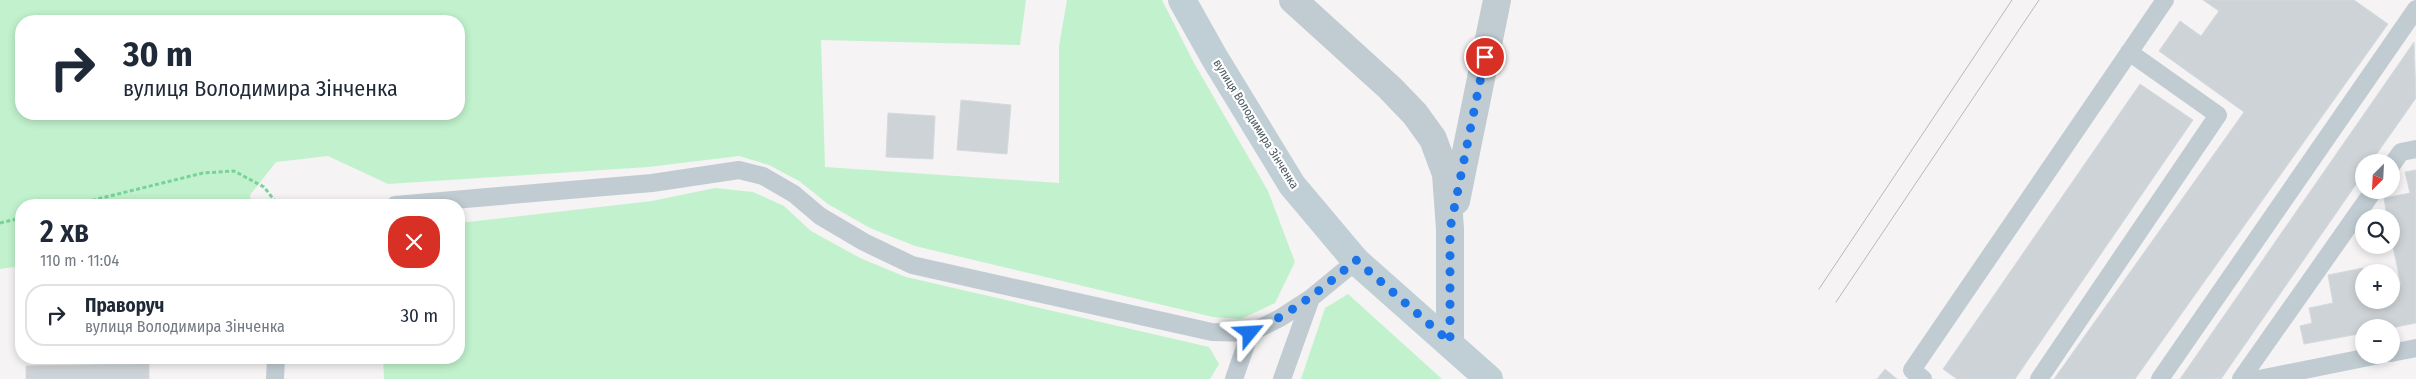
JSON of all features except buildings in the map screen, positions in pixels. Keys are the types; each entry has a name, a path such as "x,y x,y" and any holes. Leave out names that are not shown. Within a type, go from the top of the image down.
{"main road":[{"name":"вулиця Володимира Зінченка","path":"1182,0 1214,57 1292,185 1356,260 1450,342 1489,379"}],"street":[{"path":"1293,0 1390,88 1415,114 1433,139 1446,174 1450,229 1450,342"},
{"path":"1450,229 1497,0"}],"lane":[{"path":"1923,379 1912,370 2165,0"},
{"path":"2160,379 2416,8"},
{"path":"2039,379 2218,115 2129,52"},
{"path":"2400,154 2416,149"},
{"path":"465,199 652,183 739,170 763,176 794,194 820,216 864,242 912,265 1212,332 1250,333 1280,318 1311,298 1356,260"},
{"path":"2241,379 2368,199"},
{"path":"1282,379 1311,298"},
{"path":"1234,379 1250,333"},
{"path":"2400,351 2416,348"},
{"path":"2259,379 2355,360"},
{"path":"275,379 276,364"}],"path":[{"path":"97,199 203,173 234,171 264,187 273,199"},
{"path":"0,223 15,219"}],"green space":[{"path":"0,0 1026,0 1020,45 821,40 825,167 1059,183 1059,46 1067,0 1162,0 1194,63 1268,191 1295,262 1275,303 1241,319 1213,317 915,246 870,228 828,204 799,181 769,165 739,156 648,167 388,184 328,156 276,162 250,195 250,199 15,199 15,267 0,269"},
{"path":"715,188 753,192 784,206 811,231 860,258 906,277 1209,347 1219,364 1210,379 384,379 383,364 465,364 465,222 652,201"},
{"path":"1348,294 1442,379 1301,379 1325,308"}],"tram line":[{"path":"1819,289 2012,0"},
{"path":"1836,302 2039,0"}],"route":[{"path":"1250,333 1280,318 1311,298 1356,260 1450,342 1450,229 1485,57"}]}
